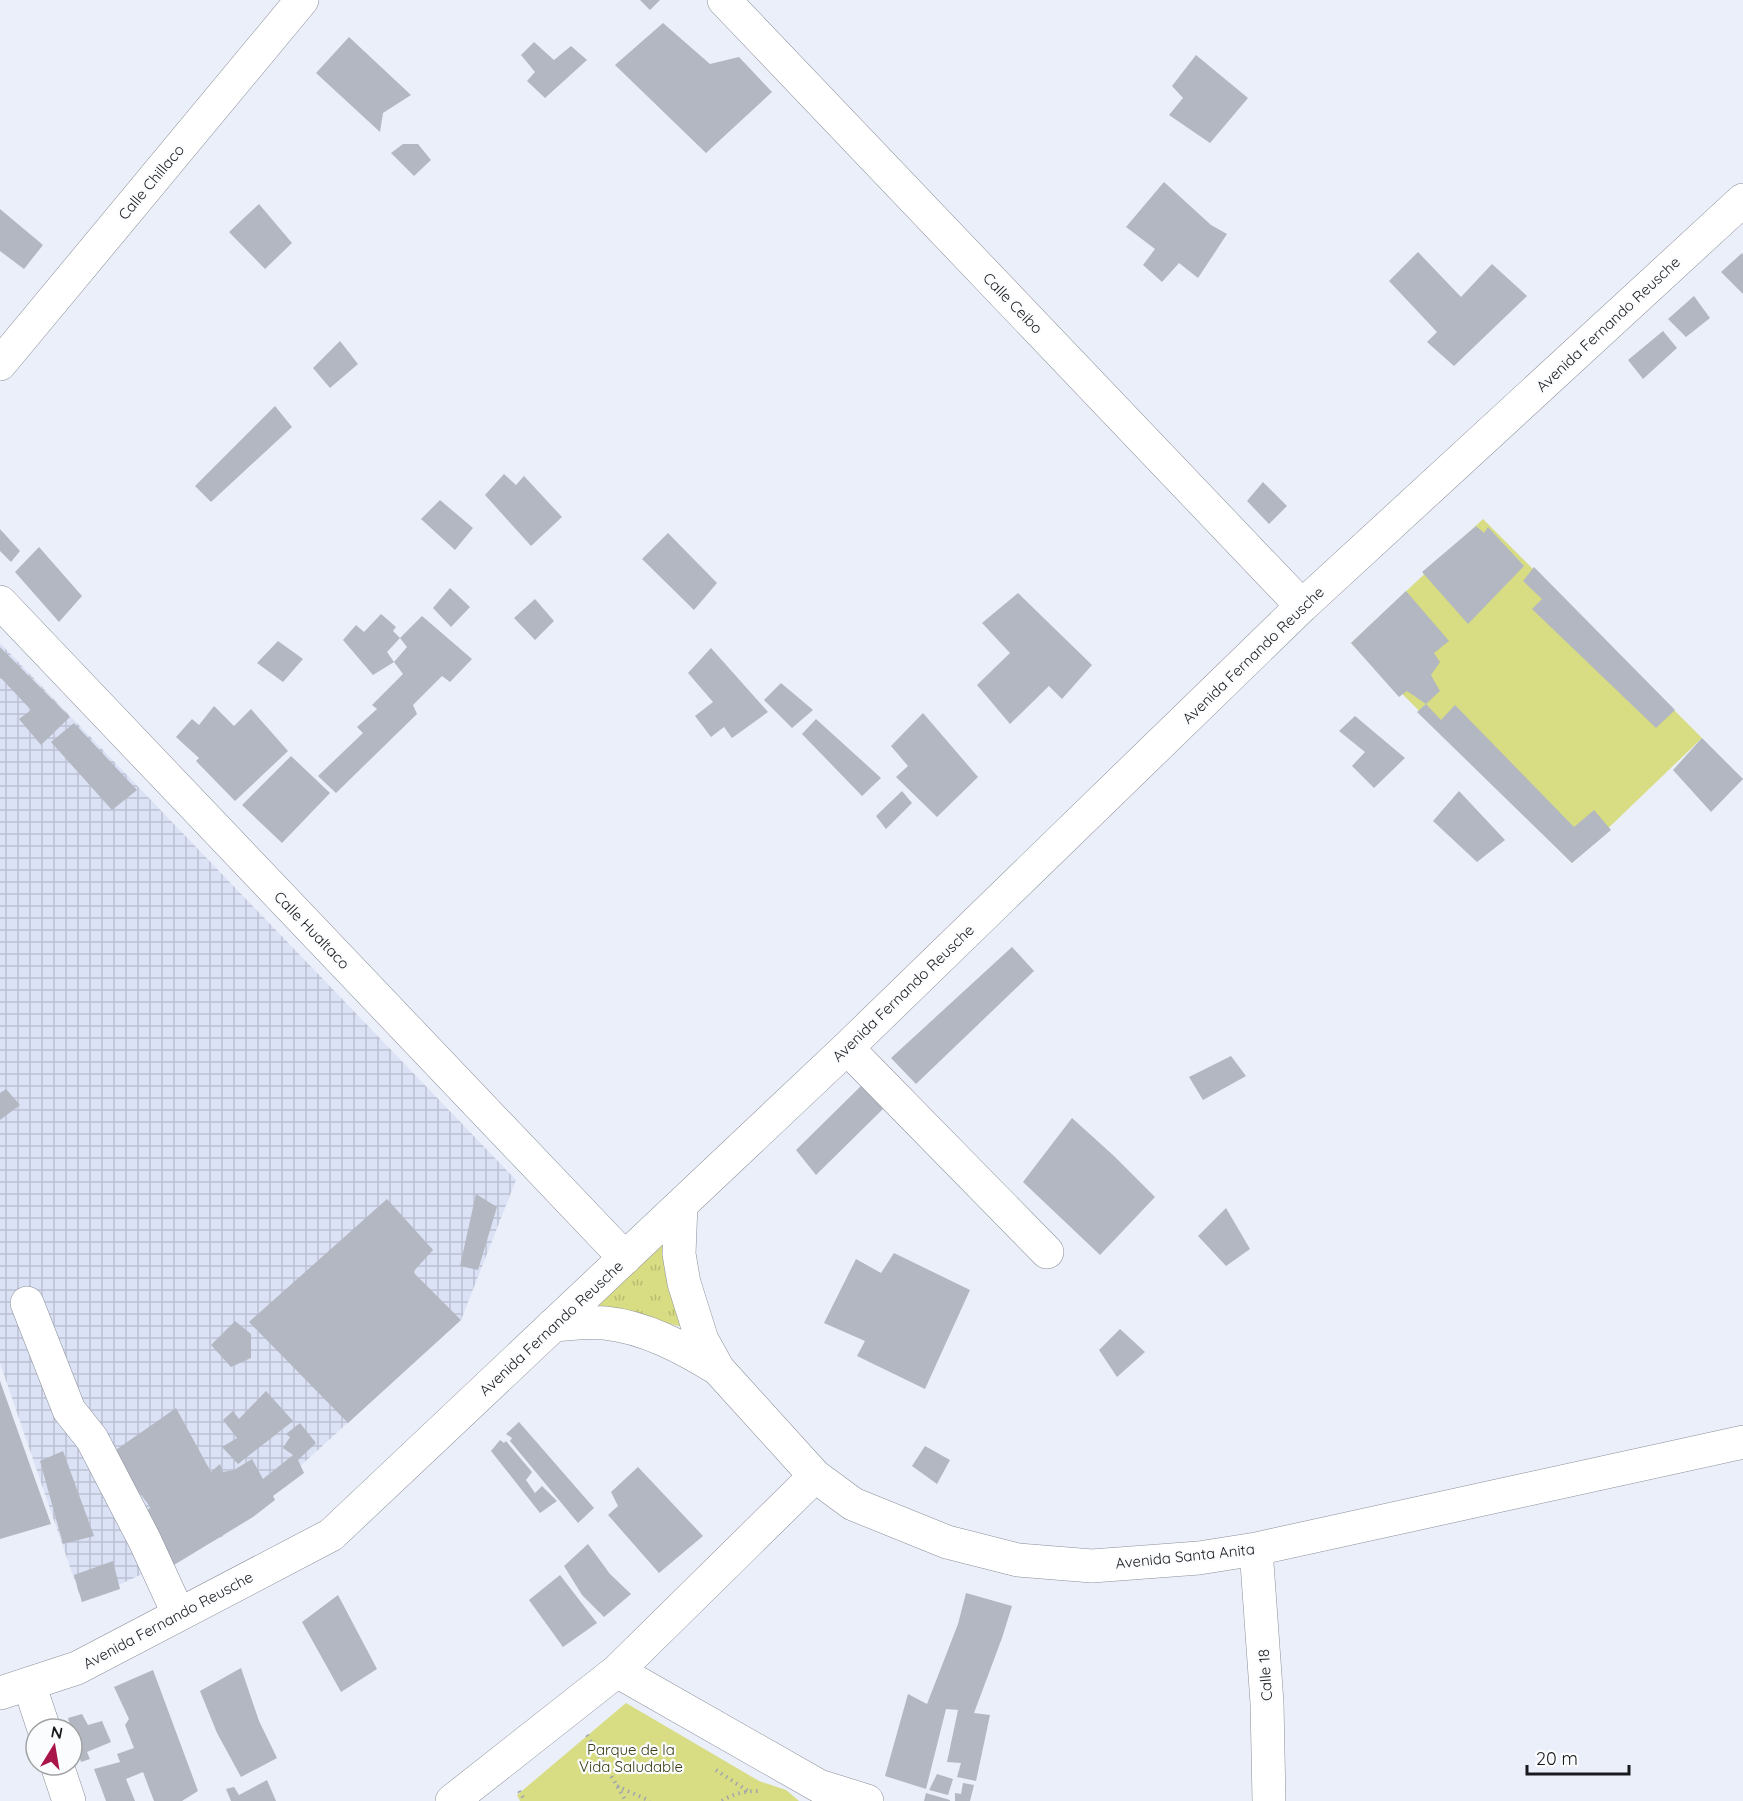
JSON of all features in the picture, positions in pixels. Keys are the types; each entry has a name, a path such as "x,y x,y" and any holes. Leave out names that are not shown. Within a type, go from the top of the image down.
{"street":[{"name":"Calle Chillaco","path":"0,364 302,0"},
{"name":"Calle Ceibo","path":"724,0 1302,606"},
{"name":"Avenida Fernando Reusche","path":"14,1688 77,1668 178,1613 331,1535 847,1048 1302,606 1743,200"},
{"name":"Calle Hualtaco","path":"0,602 625,1258"},
{"path":"847,1048 1047,1252"},
{"name":"Avenida Santa Anita","path":"681,1204 679,1254 684,1283 702,1340 718,1369 815,1476 854,1504 947,1542 1018,1560 1092,1566 1199,1558 1256,1549 1743,1442"},
{"path":"27,1303 69,1410 92,1439 145,1541 178,1613"},
{"name":"Avenida Santa Anita","path":"553,1326 605,1323 634,1329 693,1354 718,1369"},
{"path":"452,1801 617,1671 815,1476"},
{"name":"Calle 18","path":"1256,1549 1266,1703 1269,1801"},
{"path":"617,1671 820,1794 867,1801"},
{"path":"14,1688 35,1717"},
{"path":"61,1777 69,1801"}],"path":[{"path":"587,1734 626,1801"},
{"path":"617,1785 650,1801"},
{"path":"722,1801 728,1796 748,1791"}],"shaded area":[{"path":"0,643 516,1180 461,1320 222,1537 82,1602 0,1363"}],"green space":[{"path":"1483,519 1702,738 1572,863 1351,643"},
{"path":"661,1242 686,1328 593,1304"},
{"name":"Parque de la Vida Saludable","path":"626,1703 759,1781 786,1790 799,1801 520,1801 517,1795"}],"building":[{"path":"640,0 660,0 650,10"},
{"path":"663,23 710,64 739,57 772,92 706,153 615,65"},
{"path":"349,37 411,95 383,113 380,132 316,73"},
{"path":"534,42 554,60 571,46 587,60 545,98 527,81 535,72 521,55"},
{"path":"1196,55 1248,98 1210,143 1169,115 1183,98 1172,86"},
{"path":"403,144 418,144 431,160 414,176 391,153"},
{"path":"1164,182 1211,225 1227,234 1198,278 1179,263 1162,282 1143,265 1155,249 1126,227"},
{"path":"259,204 292,243 265,269 229,232"},
{"path":"0,209 43,245 24,269 0,251"},
{"path":"1418,252 1461,297 1492,264 1527,296 1454,366 1427,342 1437,332 1389,281"},
{"path":"1742,253 1743,255 1743,294 1721,272"},
{"path":"1694,296 1710,318 1686,337 1668,319"},
{"path":"1663,331 1677,348 1643,379 1628,360"},
{"path":"340,341 358,364 330,388 313,368"},
{"path":"275,406 292,427 211,502 195,486"},
{"path":"504,474 516,485 524,476 562,517 531,546 485,495"},
{"path":"1263,482 1287,506 1269,524 1247,501"},
{"path":"440,500 473,528 455,550 421,519"},
{"path":"1476,526 1484,533 1488,527 1524,566 1468,624 1422,572"},
{"path":"0,529 20,551 11,562 0,551"},
{"path":"668,533 717,583 694,610 642,559"},
{"path":"39,547 82,596 59,622 15,572"},
{"path":"1534,567 1675,710 1656,728 1532,609 1542,599 1523,581"},
{"path":"450,588 470,607 451,627 433,608"},
{"path":"1406,591 1449,641 1434,653 1440,662 1431,675 1440,691 1426,704 1407,691 1399,697 1351,643"},
{"path":"1018,593 1092,665 1062,699 1049,686 1010,724 977,685 1010,653 982,623"},
{"path":"535,599 554,621 535,640 514,618"},
{"path":"381,614 396,627 393,631 400,638 387,652 394,662 373,675 343,640 356,625 364,632"},
{"path":"422,616 472,659 450,682 442,676 413,705 417,714 336,793 318,776 363,733 357,727 377,709 372,705 403,674 394,662 407,647 400,638"},
{"path":"278,641 303,659 283,682 257,663"},
{"path":"0,647 70,717 41,745 19,719 31,710 0,677"},
{"path":"711,648 768,712 732,738 724,727 711,737 695,716 713,702 688,673"},
{"path":"781,683 813,710 792,728 764,700"},
{"path":"1426,704 1441,720 1455,705 1574,827 1594,810 1611,830 1572,863 1417,712"},
{"path":"214,706 234,726 251,709 288,751 235,801 196,761 199,758 176,737 192,719 199,725"},
{"path":"923,713 978,777 937,817 896,777 908,766 891,746"},
{"path":"1355,716 1405,758 1374,788 1352,766 1365,752 1339,731"},
{"path":"816,719 881,778 862,796 802,734"},
{"path":"74,723 137,790 112,810 51,742"},
{"path":"1702,738 1743,779 1711,812 1673,770"},
{"path":"291,756 330,793 282,843 242,805"},
{"path":"902,791 912,803 886,829 876,816"},
{"path":"1459,791 1505,840 1477,862 1433,821"},
{"path":"1012,947 1034,971 916,1084 891,1058"},
{"path":"1231,1056 1246,1076 1203,1100 1189,1077"},
{"path":"862,1085 883,1109 816,1175 796,1150"},
{"path":"6,1089 20,1105 0,1120 0,1093"},
{"path":"1072,1118 1155,1197 1100,1255 1023,1182"},
{"path":"476,1194 497,1207 478,1270 460,1266"},
{"path":"387,1199 433,1250 413,1272 461,1320 348,1423 249,1322"},
{"path":"1226,1208 1250,1249 1226,1266 1198,1236"},
{"path":"894,1253 970,1290 925,1389 857,1356 865,1341 824,1323 856,1259 881,1273"},
{"path":"235,1321 251,1334 251,1358 231,1367 211,1345"},
{"path":"1120,1329 1145,1352 1117,1377 1099,1350"},
{"path":"0,1381 51,1524 0,1539"},
{"path":"266,1391 293,1421 238,1464 222,1447 237,1438 223,1420 233,1411 239,1419"},
{"path":"176,1408 211,1472 220,1464 223,1472 234,1470 252,1459 263,1479 293,1455 283,1448 290,1437 286,1434 300,1423 316,1443 298,1460 304,1473 273,1496 275,1500 253,1517 174,1565 142,1513 151,1508 110,1454"},
{"path":"519,1422 594,1508 578,1523 510,1441 512,1438 506,1434"},
{"path":"500,1440 504,1443 506,1441 532,1472 526,1480 535,1493 542,1486 557,1501 540,1513 491,1451"},
{"path":"925,1446 950,1460 937,1484 912,1466"},
{"path":"63,1451 94,1536 63,1544 40,1461"},
{"path":"638,1467 703,1536 659,1573 608,1515 618,1506 611,1492"},
{"path":"588,1544 610,1574 631,1594 604,1617 582,1595 564,1566"},
{"path":"113,1561 120,1589 82,1602 74,1575"},
{"path":"560,1575 597,1623 563,1647 529,1600"},
{"path":"966,1593 1012,1606 974,1713 990,1715 976,1781 957,1777 961,1763 947,1762 958,1710 946,1709 926,1789 885,1776 908,1694 927,1704 958,1624"},
{"path":"338,1595 377,1669 341,1692 302,1622"},
{"path":"241,1668 259,1721 277,1758 241,1777 217,1733 200,1691"},
{"path":"153,1670 198,1791 182,1801 154,1801 143,1772 126,1779 135,1801 106,1801 94,1769 120,1762 117,1754 134,1748 125,1725 129,1719 114,1687"},
{"path":"84,1718 88,1725 102,1721 111,1742 87,1752 90,1759 84,1761"},
{"path":"937,1774 953,1779 948,1795 929,1790"},
{"path":"267,1780 276,1801 231,1801 226,1789 234,1787 239,1795"},
{"path":"963,1783 974,1785 970,1801 955,1801 955,1793 961,1794"},
{"path":"926,1793 950,1800 950,1801 924,1801"}]}
